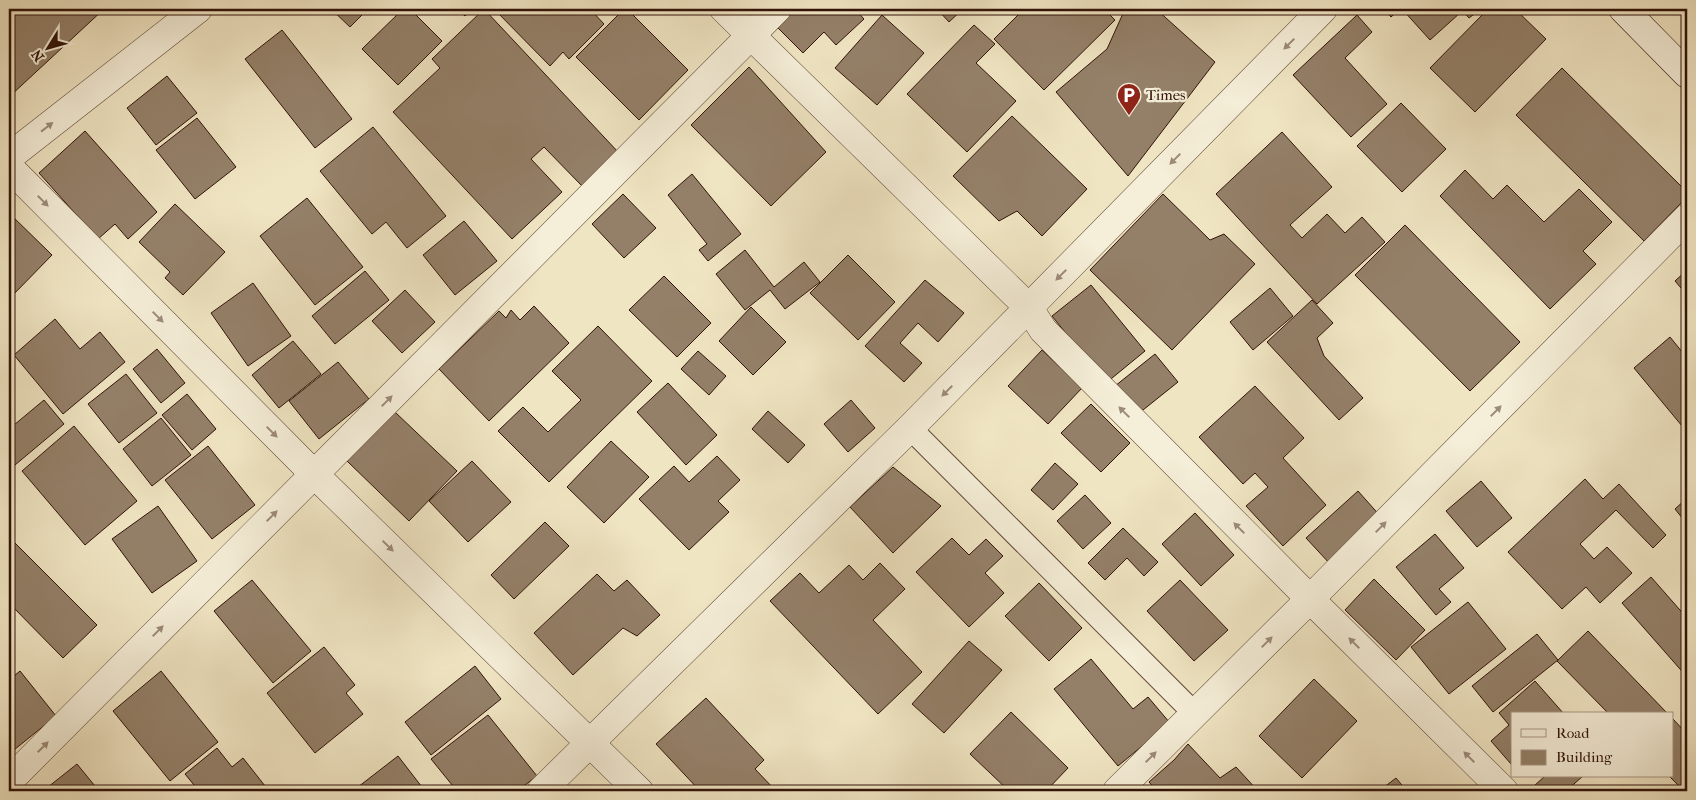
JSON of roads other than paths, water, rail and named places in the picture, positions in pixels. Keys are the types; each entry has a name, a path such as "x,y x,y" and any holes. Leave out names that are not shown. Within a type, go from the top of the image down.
{"street":[{"path":"9,157 198,9"},
{"path":"724,9 1028,308 1043,330 1310,600 1504,791"},
{"path":"9,781 777,9"},
{"path":"541,791 910,428 1323,9"},
{"path":"1622,9 1687,74"},
{"path":"9,167 314,474 639,791"},
{"path":"1117,791 1310,600 1687,218"}],"lane":[{"path":"910,428 1194,713"}],"place":[{"name":"Times","path":"1129,116"}]}
